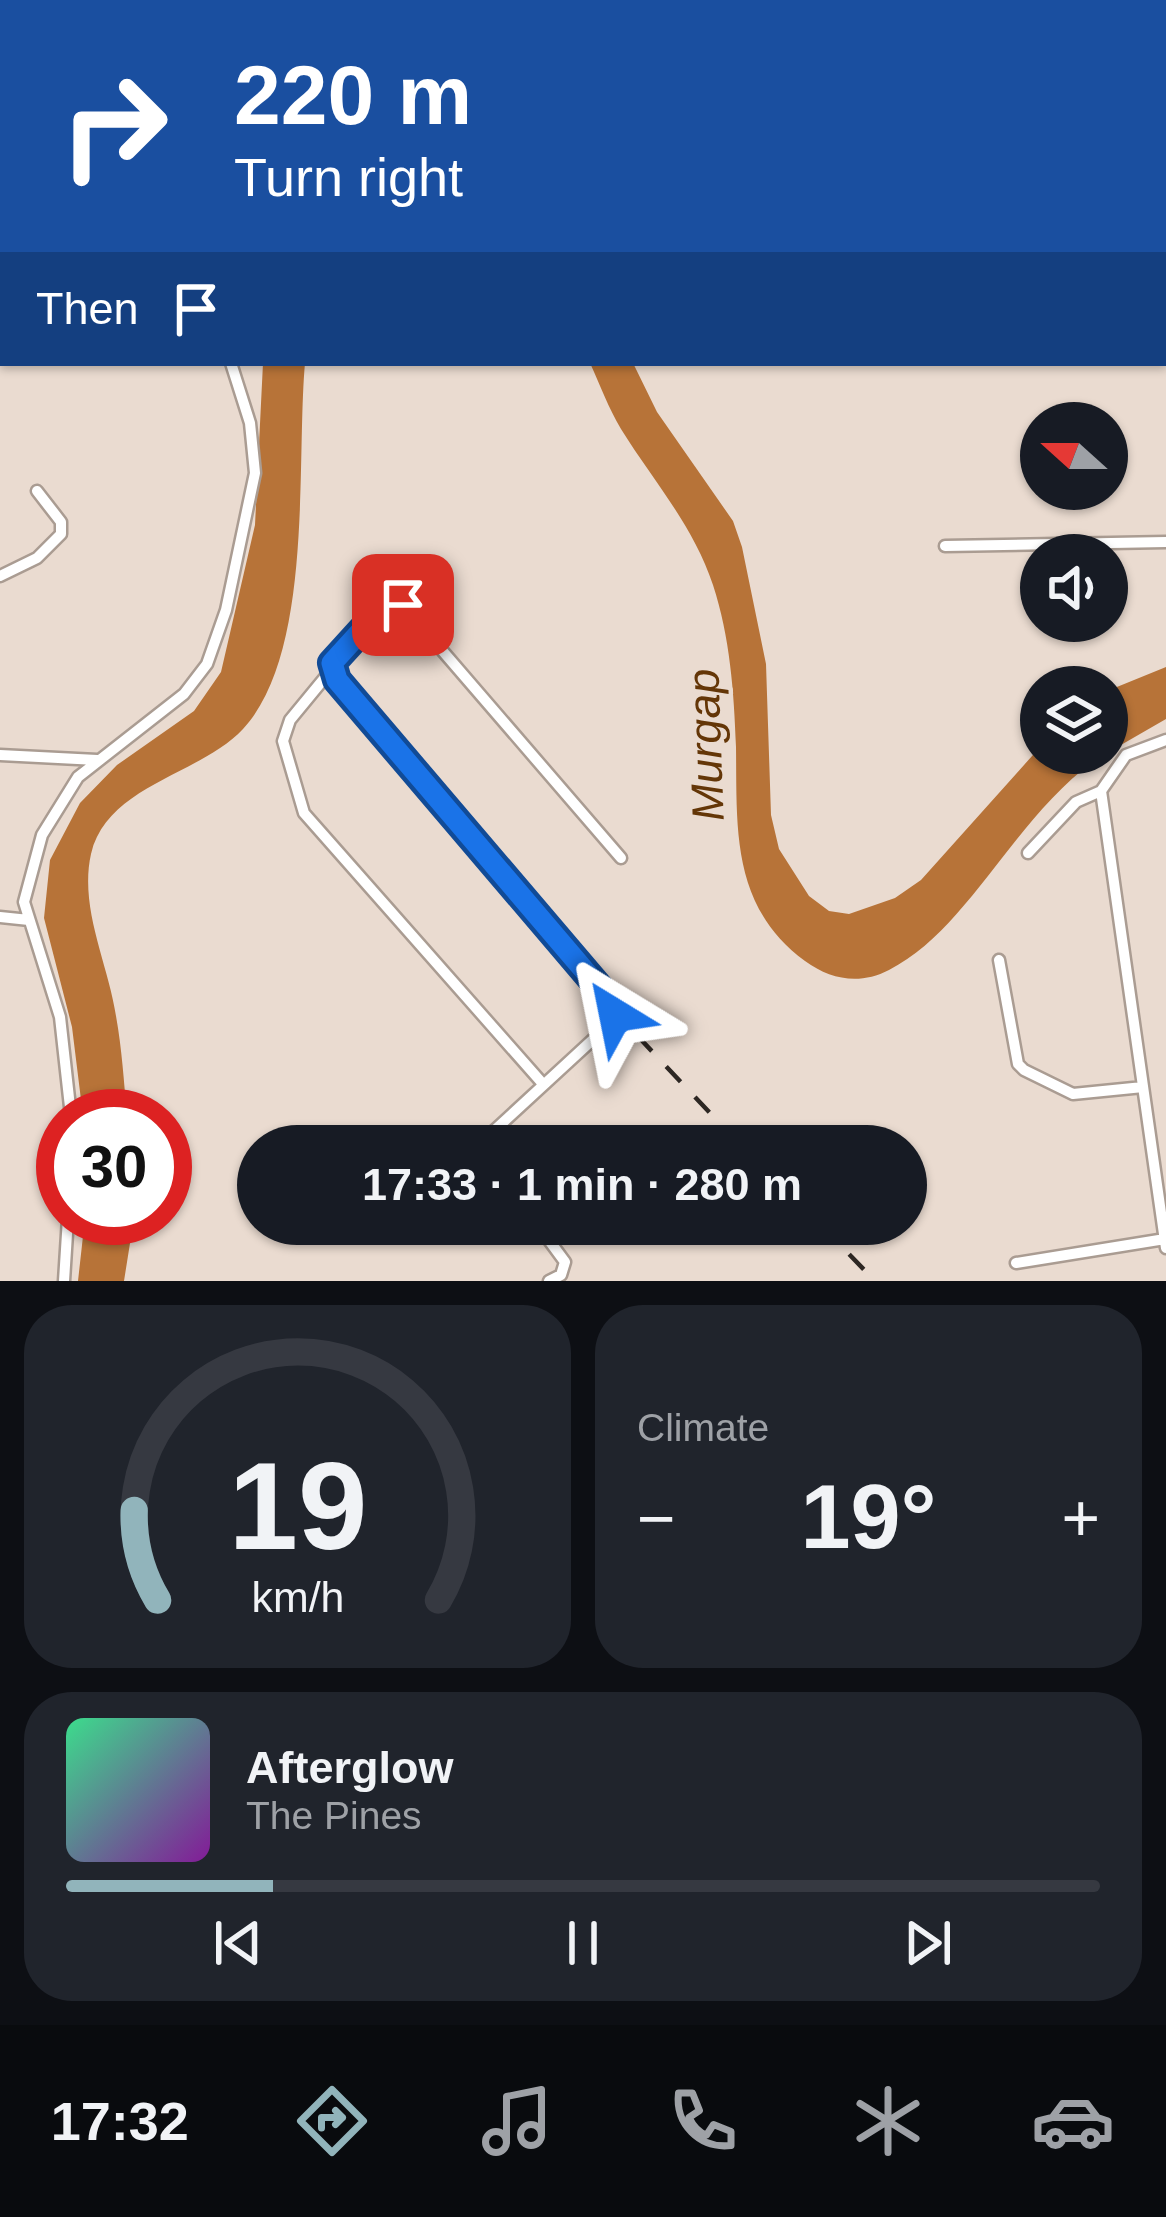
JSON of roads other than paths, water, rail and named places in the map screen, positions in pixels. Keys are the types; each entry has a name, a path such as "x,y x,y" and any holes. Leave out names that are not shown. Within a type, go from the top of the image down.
{"street":[{"path":"68,1089 60,1017 24,902 42,835 78,777 184,694 207,664 226,610 254,473 250,423 232,366"},
{"path":"0,576 37,558 61,534 62,522 37,491"},
{"path":"945,546 1166,542"},
{"path":"504,1125 613,1021 615,1009 333,670 332,663 383,607 403,605 621,858"},
{"path":"333,670 290,720 283,741 304,813 543,1084"},
{"path":"1028,854 1076,802 1101,791 1126,755 1166,740"},
{"path":"0,755 97,760"},
{"path":"1101,791 1166,1248"},
{"path":"0,917 29,920"},
{"path":"999,960 1018,1064 1024,1070 1073,1094 1143,1087"},
{"path":"1016,1263 1165,1239"},
{"path":"64,1281 66,1245"},
{"path":"549,1281 561,1275 565,1262 552,1245"}],"railway":[{"path":"389,751 584,979 721,1125"},
{"path":"840,1245 875,1281"}],"water label":[{"name":"Murgap","path":"705,745"}]}
